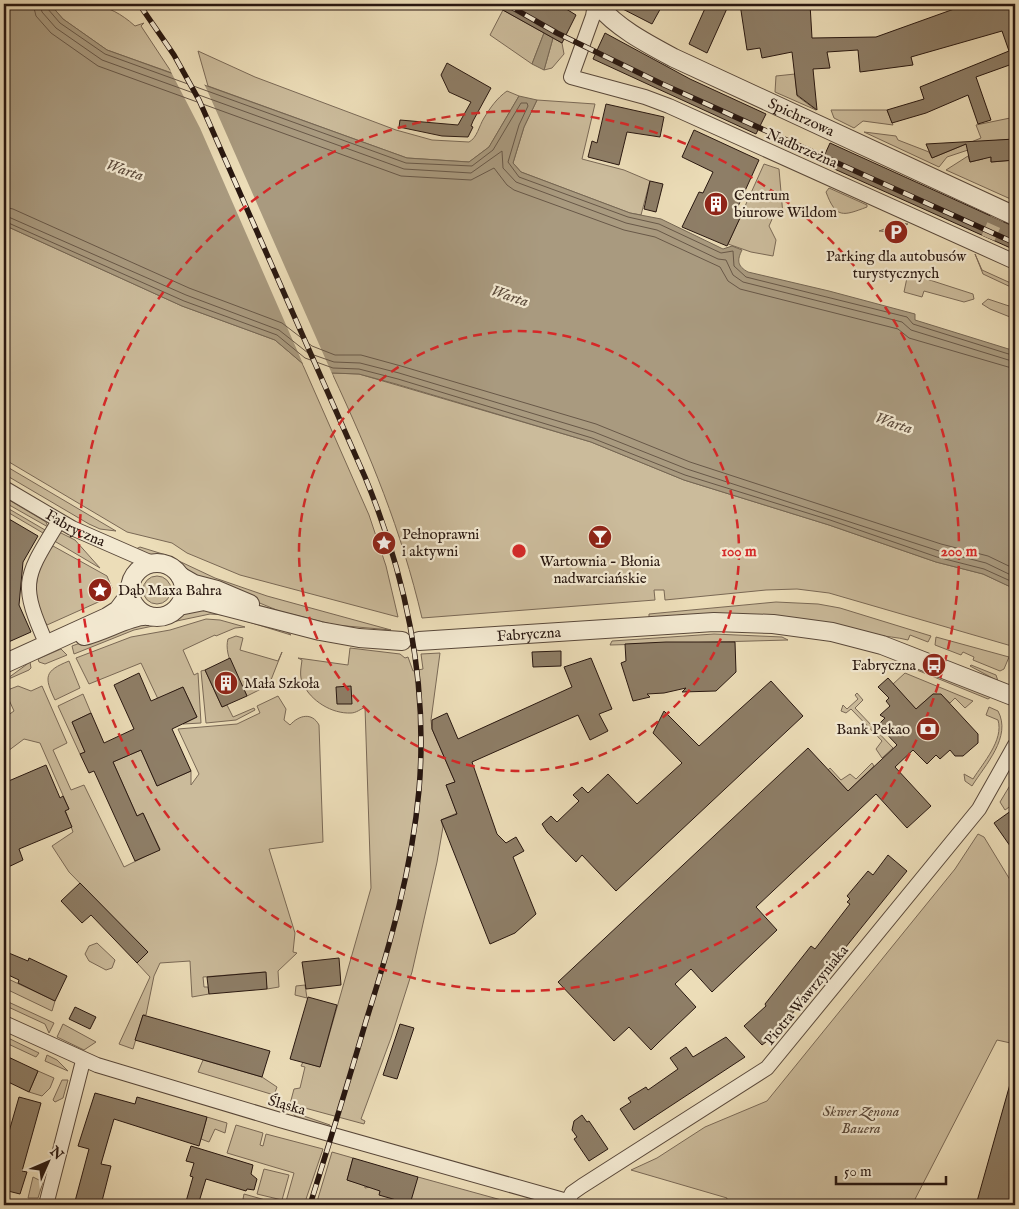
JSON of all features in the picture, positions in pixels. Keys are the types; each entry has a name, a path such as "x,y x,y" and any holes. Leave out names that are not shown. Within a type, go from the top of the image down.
{"street":[{"name":"Nadbrzeżna","path":"596,4 594,16 571,77 645,97 668,106 986,243 1015,262"},
{"name":"Spichrzowa","path":"596,4 610,18 636,37 674,58 1004,214"},
{"name":"Fabryczna","path":"4,488 59,521 127,554 152,563"},
{"path":"47,645 31,608 29,581 35,561 59,521"},
{"path":"64,638 98,633 134,618 165,616 179,606 184,592 180,576 167,564 152,563 136,573 130,585 130,594 136,607 148,616"},
{"name":"Fabryczna","path":"180,576 194,584 226,593 282,620"},
{"path":"4,664 64,638 118,610 130,594"},
{"name":"Fabryczna","path":"179,606 204,600 338,634 411,641 714,622 773,624 832,632 876,644 1015,697"},
{"name":"Piotra Wawrzyniaka","path":"566,1203 572,1193 582,1186 767,1068 978,809 1015,745"},
{"name":"Śląska","path":"4,1023 83,1061 566,1203"},
{"path":"46,1205 83,1061"}],"green space":[{"path":"50,4 95,5 115,12 135,26 144,23 141,26 172,73 107,50 63,19"},
{"path":"503,10 544,33 532,64 490,35"},
{"path":"553,38 562,43 564,54 552,68 544,70"},
{"path":"198,51 255,77 396,130 432,140 469,142 478,132 486,114 500,97 507,91 519,96 489,147 469,162 407,158 208,86"},
{"path":"795,74 797,96 816,110 775,92 776,76"},
{"path":"537,100 595,104 582,159 624,170 650,181 641,215 630,213 521,172 513,163 524,127"},
{"path":"831,110 887,110 893,125 863,121 854,128 834,118"},
{"path":"1015,117 1015,139 990,141 991,162 1015,160 1015,201 946,170 968,156 970,162 983,159 980,146 947,157 939,167 864,132 896,136 898,140 929,152 932,158 981,138 976,125"},
{"path":"764,164 779,169 783,215 773,217 769,226 776,240 773,256 751,252 728,244"},
{"path":"829,188 867,205 867,207 846,213 837,211 826,192"},
{"path":"901,223 908,224 890,232 879,231"},
{"path":"4,225 182,306 275,340 302,363 369,515 386,566 398,617 240,575 187,553 172,543 127,532 4,459"},
{"path":"975,254 982,270 1015,285 1015,289 983,274"},
{"path":"908,273 973,294 974,299 964,302 924,291 922,297 904,292"},
{"path":"988,299 1015,308 1015,319 982,304"},
{"path":"332,373 359,374 591,442 684,480 829,525 936,562 983,574 1015,589 1015,647 829,593 797,589 766,590 665,600 664,590 654,590 655,600 422,618 405,554 384,494 360,434"},
{"path":"4,465 116,531 100,529 89,524 4,474"},
{"path":"4,497 46,522 48,527 4,502"},
{"path":"4,506 45,530 43,533 4,510"},
{"path":"57,531 75,540 100,568 51,539"},
{"path":"53,546 107,576 112,588 105,599 47,625 38,605 36,584 41,564"},
{"path":"140,547 166,555 215,578 267,596 391,630 335,625 279,611 187,573 172,559 134,550"},
{"path":"157,576 167,580 171,590 167,600 157,604 147,600 143,590 147,580"},
{"path":"776,602 818,604 840,608 931,636 928,642 910,635 908,640 817,622 735,614 679,615 649,618 649,614"},
{"path":"198,605 286,631 291,635 226,615 210,614 134,630 74,654 72,646 129,625 167,622"},
{"path":"206,619 220,620 245,627 235,628 215,635 183,650 194,675 198,673 201,723 183,724 197,717 183,687 168,694 166,716 141,663 89,684 76,658 131,637 170,630"},
{"path":"714,634 782,637 788,640 610,645 612,641"},
{"path":"236,636 243,638 240,650 278,661 282,652 269,685 247,696 228,653 228,639"},
{"path":"936,637 1009,657 1004,669 1000,671 973,660 974,657 963,652 961,655 935,645"},
{"path":"350,648 400,654 405,658 408,657 413,671 423,669 421,654 440,653 431,720 432,729 455,782 446,785 457,813 441,820 443,827 437,862 412,972 391,1038 361,1119 365,1121 364,1124 290,1104 294,1089 300,1088 305,1067 301,1066 303,1062 320,1067 371,888 365,707 355,712 344,713 330,709 317,701 303,684 301,675 302,660 298,658 348,665"},
{"path":"61,649 67,655 45,664 39,662 38,659"},
{"path":"69,661 80,688 55,700 49,686 49,676 55,668"},
{"path":"30,662 31,668 29,670 4,681"},
{"path":"916,666 991,697 988,699 912,668"},
{"path":"970,666 996,675 998,681"},
{"path":"205,670 222,707 227,705 233,717 254,708 255,710 236,720 206,723 201,671"},
{"path":"905,673 973,701 965,708 955,698 950,703 941,695 933,694 916,709 893,684"},
{"path":"18,686 31,691 42,686 67,743 53,750 71,790 84,785 124,867 160,849 143,813 137,816 113,762 141,750 157,786 191,771 191,785 199,774 178,729 237,724 260,713 257,706 278,696 286,709 284,720 290,725 297,719 305,716 316,721 319,725 323,842 269,849 295,933 293,952 297,953 278,971 279,987 267,989 265,972 203,977 204,987 208,987 209,994 192,997 190,961 160,963 154,976 146,1015 143,1015 133,1049 119,1044 150,977 137,963 147,952 69,872 52,846 73,832 66,812 62,812 69,809 40,743 24,739 4,754 4,718 14,711 5,691"},
{"path":"857,693 863,700 855,708 893,748 882,758 876,749 882,741 851,709 846,713 841,711 843,705 847,709 858,699 855,695"},
{"path":"83,694 91,713 72,722 85,752 80,754 58,706"},
{"path":"989,707 998,711 1002,731 990,760 972,786 965,781 964,774 973,779 992,751 998,735 998,720 986,715"},
{"path":"872,763 874,766 848,791 828,770 830,768 841,780 850,774 856,779"},
{"path":"1015,777 1015,803 1005,810 1000,802"},
{"name":"Skwer Zenona Bauera","path":"978,834 984,837 1015,888 1015,1044 997,1040 912,1205 726,1205 727,1198 631,1170 657,1158 705,1127 767,1101 955,869"},
{"path":"97,943 115,960 112,968 106,970 89,961 85,954 89,946"},
{"path":"4,977 55,1001 52,1011 4,988"},
{"path":"305,985 307,998 295,995 296,986"},
{"path":"4,1000 54,1023 49,1033 45,1024 4,1005"},
{"path":"63,1024 96,1042 84,1050 57,1037"},
{"path":"4,1036 39,1053 36,1057 4,1042"},
{"path":"47,1055 57,1060 68,1071 45,1061"},
{"path":"203,1060 262,1077 277,1087 274,1095 198,1072"},
{"path":"38,1071 54,1078 50,1088 42,1096 29,1092"},
{"path":"62,1080 68,1080 63,1098 55,1102 53,1100"},
{"path":"292,1112 330,1125 330,1128 295,1116"},
{"path":"207,1117 227,1123 225,1133 215,1129 209,1142 201,1139"},
{"path":"236,1125 263,1133 260,1145 263,1146 266,1134 323,1149 304,1205 285,1205 294,1173 227,1153"},
{"path":"332,1152 353,1158 347,1180 365,1185 365,1188 418,1177 505,1201 504,1205 316,1205"},
{"path":"264,1169 289,1175 282,1200 257,1194"},
{"path":"33,1177 43,1182 38,1198 28,1198"},
{"path":"244,1194 283,1205 264,1205 243,1199"}],"water":[{"name":"Warta","path":"4,4 50,4 63,19 107,50 407,158 469,162 489,147 519,96 537,100 524,127 513,163 521,172 630,213 661,219 723,249 732,246 742,250 739,262 748,272 915,314 915,320 1015,351 1015,589 983,574 936,562 829,525 684,480 591,442 396,384 359,374 332,373 302,363 275,340 182,306 4,225"},
{"path":"544,33 553,38 544,70 532,64"}],"pier":[{"path":"170,70 203,82 333,376 304,366 200,128"}],"building":[{"path":"492,4 558,4 576,15 562,43"},
{"path":"613,4 663,4 652,24"},
{"path":"707,4 729,4 707,53 689,44"},
{"path":"740,4 810,4 812,38 876,37 968,4 1015,4 1015,63 976,77 991,120 978,124 968,95 926,113 892,123 887,110 924,99 920,87 1009,51 1002,31 911,57 913,65 860,72 858,50 827,52 830,68 813,69 817,110 797,95 792,52 762,58 760,48 747,50"},
{"path":"605,33 690,79 766,114 756,134 593,59"},
{"path":"447,63 491,88 473,121 471,126 473,127 468,137 442,136 399,127 400,120 458,125 471,102 449,92 441,75"},
{"path":"606,104 664,117 660,137 627,132 619,165 588,157 592,141 597,143"},
{"name":"Centrum biurowe Wildom","path":"694,130 759,160 735,213 740,218 727,246 682,227 699,192 703,193 713,172 682,157"},
{"path":"1015,139 1015,160 991,162 991,157 970,162 966,144 932,158 926,144"},
{"path":"830,143 1015,227 1015,250 821,163"},
{"path":"650,181 663,184 656,212 644,209"},
{"path":"9,519 38,536 23,562 19,605 31,632 4,644 4,527"},
{"path":"735,642 736,672 716,691 682,692 686,688 664,693 647,694 650,697 633,701 621,663 626,661 625,644"},
{"path":"561,651 561,666 533,667 532,652"},
{"name":"Mała Szkoła","path":"230,658 247,696 222,707 205,670"},
{"path":"591,658 612,709 599,714 608,731 590,740 578,715 472,762 497,834 506,843 516,837 524,851 513,857 536,914 515,933 490,944 441,820 457,814 446,785 455,782 432,729 432,720 447,713 458,739 572,687 564,667"},
{"path":"139,673 151,701 183,687 197,717 172,729 191,771 157,786 141,750 113,762 137,816 143,813 160,850 135,861 94,771 89,773 80,754 85,752 72,722 91,713 104,743 134,729 114,685"},
{"path":"888,678 916,709 933,694 941,694 978,734 978,743 963,756 955,756 950,750 940,759 936,755 927,764 913,750 895,767 931,806 907,828 876,794 756,907 777,930 712,992 691,969 675,984 696,1007 651,1050 629,1027 614,1041 558,982 808,748 848,791 897,745 878,725 885,718 880,715 890,706 886,701 889,698 878,687"},
{"path":"771,681 803,716 616,891 582,855 576,862 547,832 542,824 551,816 557,822 579,801 573,795 582,787 588,793 608,774 637,804 682,763 653,733 664,711 699,746"},
{"path":"351,686 352,704 337,704 336,687"},
{"path":"46,765 60,798 63,796 69,809 65,811 72,827 19,849 23,860 4,869 4,783"},
{"path":"1015,808 1015,853 994,823"},
{"path":"888,855 907,871 775,1035 762,1045 744,1026 766,1006 765,1004 811,946 815,949 850,904 847,902 850,899 847,896 868,871 873,875"},
{"path":"80,883 148,952 137,963 91,915 82,923 61,901"},
{"path":"4,951 28,961 29,958 67,976 55,1001 18,983 19,980 4,973"},
{"path":"339,958 341,985 306,989 302,962"},
{"path":"266,972 267,989 209,994 207,977"},
{"path":"308,997 337,1005 320,1067 290,1059"},
{"path":"75,1007 96,1017 90,1029 69,1019"},
{"path":"143,1015 270,1051 262,1077 135,1040"},
{"path":"400,1024 414,1028 397,1079 383,1075"},
{"path":"726,1037 745,1057 634,1130 620,1109 631,1102 628,1098 646,1087 648,1090 678,1069 670,1058 686,1047 693,1057"},
{"path":"4,1055 38,1071 29,1092 4,1080"},
{"path":"1012,1077 1015,1077 1015,1205 976,1205"},
{"path":"95,1093 135,1104 137,1097 207,1117 199,1146 114,1119 101,1164 111,1166 101,1205 74,1205 89,1149 78,1146"},
{"path":"19,1097 41,1103 22,1171 27,1172 20,1194 4,1190 4,1149"},
{"path":"582,1115 587,1122 589,1121 608,1149 589,1161 574,1139 577,1137 572,1130 574,1121"},
{"path":"191,1146 253,1165 251,1174 257,1179 254,1190 247,1189 246,1191 206,1179 198,1205 185,1205 193,1177 190,1176 194,1163 186,1161"},
{"path":"353,1158 418,1177 410,1204 379,1195 380,1191 347,1180"}],"tunnel":[{"path":"988,238 997,218"}],"railway":[{"path":"139,4 174,55 199,100 365,477 392,552 411,630 417,670 421,750 419,790 411,849 399,907 383,964 310,1205"},
{"path":"506,4 557,33 660,83 1015,243"}],"place":[{"name":"Centrum biurowe Wildom","path":"716,204"},
{"name":"Parking dla autobusów turystycznych","path":"896,232"},
{"name":"Wartownia - Błonia nadwarciańskie","path":"600,537"},
{"name":"Pełnoprawni i aktywni","path":"384,543"},
{"name":"Dąb Maxa Bahra","path":"100,590"},
{"name":"Fabryczna","path":"934,665"},
{"name":"Mała Szkoła","path":"226,683"},
{"name":"Bank Pekao","path":"928,729"}]}
